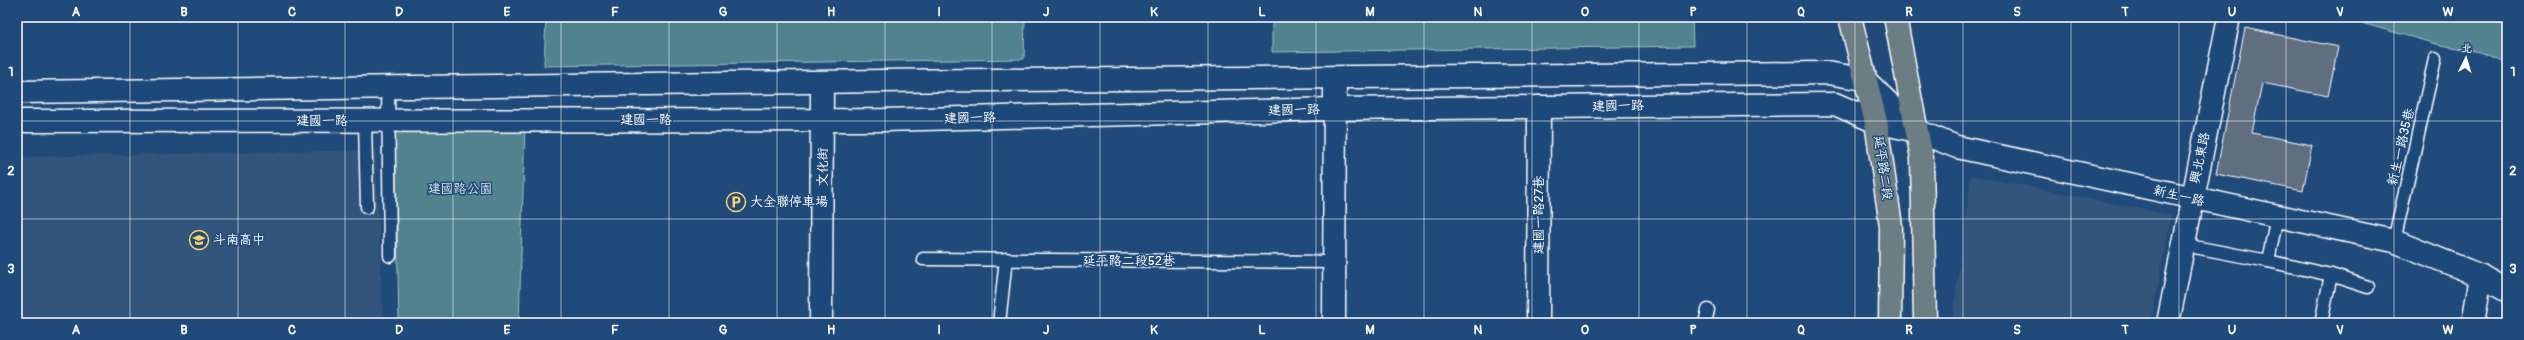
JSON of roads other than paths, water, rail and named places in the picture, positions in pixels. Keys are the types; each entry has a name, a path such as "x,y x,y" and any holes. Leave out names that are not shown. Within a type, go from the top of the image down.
{"main road":[{"name":"延平路二段","path":"1850,17 1864,79 1876,122 1891,226 1890,323"},
{"path":"1895,17 1917,131 1922,169 1925,323"}],"street":[{"name":"興北東路","path":"2168,323 2184,245 2191,199 2229,17"},
{"path":"17,92 388,85 822,83 1827,74 1864,79"},
{"path":"1334,323 1335,78"},
{"name":"新生一路","path":"1864,79 1917,131 1957,148 2394,241 2481,276 2507,291"},
{"name":"文化街","path":"821,323 822,83"},
{"name":"建國一路","path":"17,121 882,120 1334,109 1835,104 1876,122 1917,131"},
{"name":"建國一路27巷","path":"1538,323 1539,107"},
{"path":"2473,323 2481,276"}],"lane":[{"name":"新生一路35巷","path":"2394,241 2435,59"},
{"path":"388,85 390,256"},
{"path":"365,121 367,207"},
{"path":"2268,261 2277,216"},
{"path":"2184,245 2331,275 2368,287"},
{"name":"延平路二段52巷","path":"922,259 1335,262"},
{"path":"999,323 1006,260"},
{"path":"2322,323 2331,275"},
{"path":"1705,323 1708,310"}],"place":[{"name":"大全聯停車場","path":"736,202"},
{"name":"斗南高中","path":"199,240"}],"park label":[{"name":"建國路公園","path":"460,189"}]}
